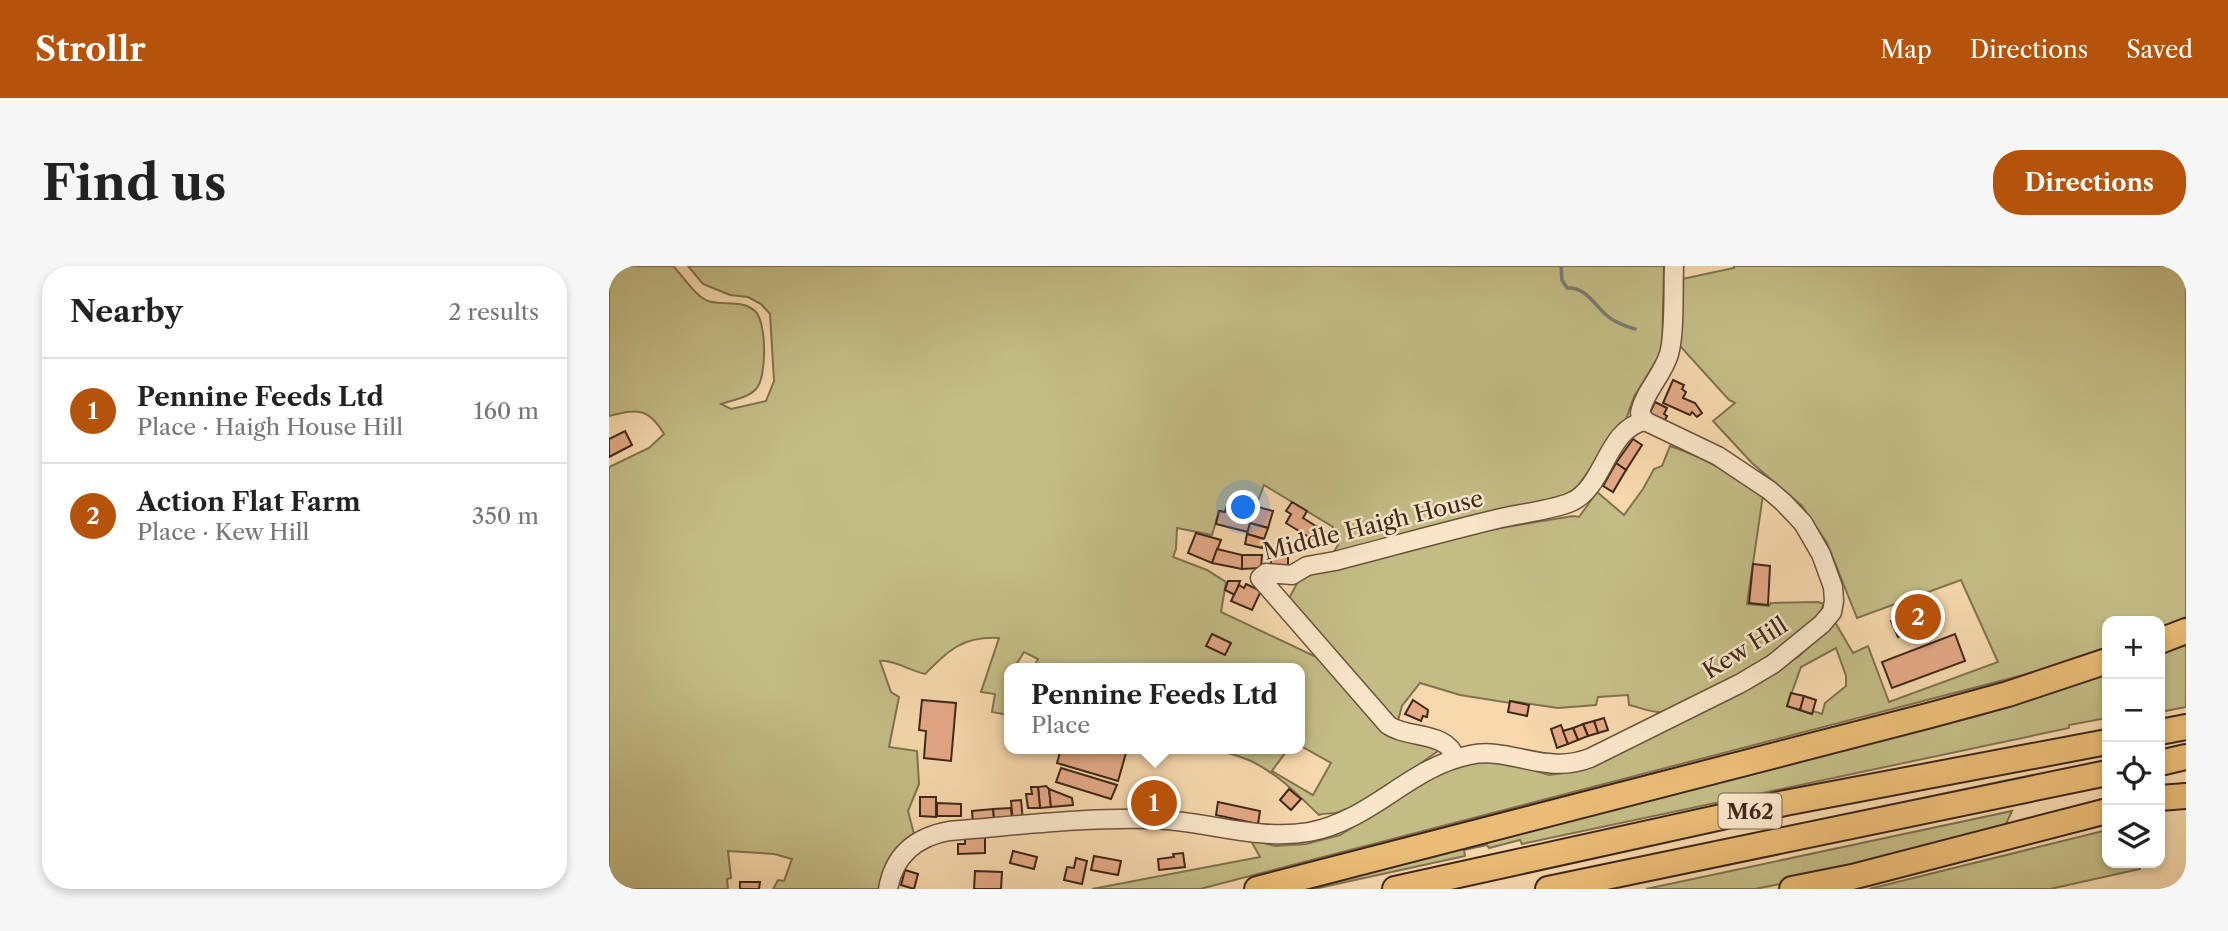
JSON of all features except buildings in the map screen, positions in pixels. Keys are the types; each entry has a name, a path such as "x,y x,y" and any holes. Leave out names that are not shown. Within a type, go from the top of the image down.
{"highway":[{"path":"2165,639 2186,631"},
{"name":"M62","path":"1257,889 1931,715 2041,684 2102,663"},
{"path":"2165,731 2186,727"},
{"name":"M62","path":"1395,889 1785,803 2102,743"},
{"path":"2165,761 2186,757"},
{"name":"M62","path":"1548,889 2102,774"},
{"path":"2165,798 2186,796"},
{"path":"1792,889 1852,877 2102,812"}],"street":[{"path":"1645,421 1640,413 1641,405 1670,351 1674,266"},
{"name":"Kew Hill","path":"1455,758 1486,752 1546,763 1568,764 1590,758 1766,669 1822,624 1832,612 1833,587 1821,554 1796,514 1769,490 1718,456 1645,421"},
{"name":"Middle Haigh House","path":"1455,758 1452,748 1443,741 1395,729 1388,724 1261,576 1266,573 1292,575 1307,566 1516,514 1568,504 1587,490 1625,432 1635,423 1645,421"},
{"path":"888,889 892,871 902,855 921,839 934,834 1133,819 1187,822 1276,834 1306,832 1332,826 1356,816 1430,769 1455,758"}],"shaded area":[{"path":"609,266 673,266 694,290 708,301 744,305 755,311 762,326 764,350 760,383 753,392 744,397 721,404 731,409 766,401 774,381 770,314 761,304 748,297 730,295 703,284 688,266 1664,266 1662,351 1634,397 1626,419 1573,493 1340,557 1333,554 1339,543 1330,536 1333,527 1264,485 1256,506 1229,499 1225,512 1219,511 1212,535 1177,528 1173,557 1207,570 1226,582 1221,612 1327,662 1385,733 1441,749 1366,799 1337,813 1319,815 1271,773 1231,754 1284,754 1272,771 1313,795 1331,763 1305,748 1305,663 1036,663 1038,659 1024,652 1017,663 1004,663 1004,714 992,712 995,694 981,692 999,638 966,642 942,658 925,674 880,661 891,692 899,697 889,747 917,751 919,784 908,811 914,834 890,857 883,872 880,889 773,889 778,880 784,881 792,859 774,854 728,851 731,878 727,879 728,889 609,889 609,467 649,448 664,434 653,419 641,412 609,416"},
{"path":"1734,266 2186,266 2186,617 2165,626 2165,616 2102,616 2102,649 2027,674 1200,889 1092,889 1260,857 1250,839 1275,846 1306,844 1340,835 1442,772 1464,763 1516,765 1549,775 1597,765 1760,683 1799,656 1835,622 1853,653 1868,646 1889,702 1998,662 1961,580 1857,618 1827,543 1802,506 1752,463 1713,421 1735,403 1729,400 1680,346 1682,279","holes":["1836,648 1846,676 1846,686 1825,703 1822,714 1813,711 1812,714 1787,706 1801,667"]},
{"path":"1670,446 1718,467 1763,495 1747,604 1824,604 1816,617 1785,645 1743,672 1671,710 1656,712 1629,705 1628,695 1598,697 1596,705 1558,708 1460,695 1420,683 1402,706 1397,724 1287,602 1301,576 1469,533 1579,517 1597,492 1624,515 1654,469 1662,466"},
{"path":"2186,644 2186,707 2165,711 2165,679 2165,651"},
{"path":"2102,675 2102,719 2069,725 2069,728 1522,844 1520,840 1489,848 1487,845 1464,850 1465,856 1314,889 1283,889 1981,715"},
{"path":"2012,811 2005,826 1815,877 1755,889 1646,889"},
{"path":"2102,831 2102,868 2140,868 2050,889 1869,889"}],"waterway":[{"path":"1561,266 1562,280 1567,288 1581,291 1607,316 1635,329"}],"place":[{"name":"Action Flat Farm","path":"1918,617"},
{"name":"Pennine Feeds Ltd","path":"1154,803"}]}
